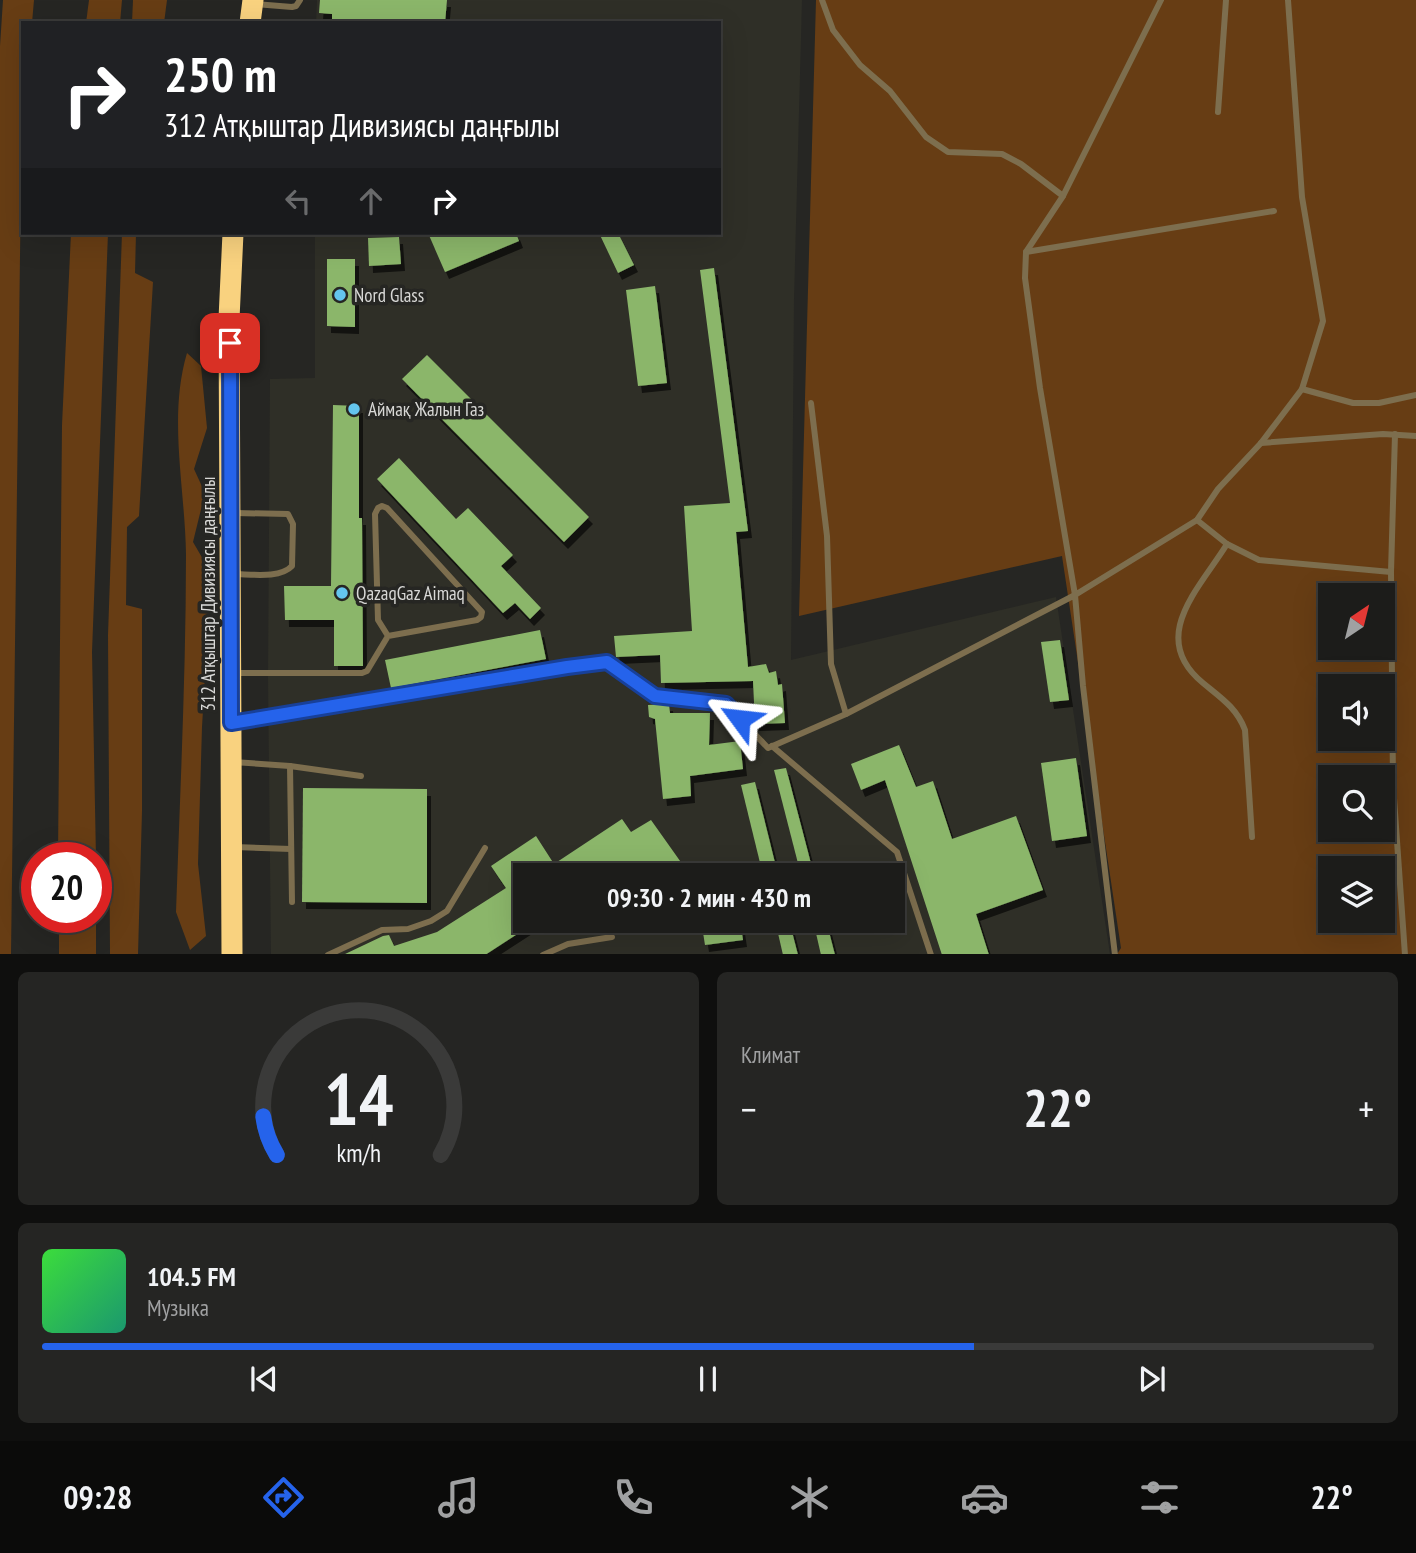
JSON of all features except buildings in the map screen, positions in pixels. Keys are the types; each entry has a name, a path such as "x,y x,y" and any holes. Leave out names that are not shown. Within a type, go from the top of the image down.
{"highway":[{"name":"312 Атқыштар Дивизиясы даңғылы","path":"232,954 229,319 233,235"}],"lane":[{"path":"252,9 292,8 300,0"},
{"path":"822,0 833,30 860,65 890,91 926,137 948,152 1002,154 1021,164 1063,196"},
{"path":"1115,954 1075,595 1040,388 1025,278 1026,252 1063,196 1161,0"},
{"path":"1218,112 1226,0"},
{"path":"231,723 607,662 655,696 726,704 768,748 846,714 1075,595 1197,520 1218,489 1261,443 1302,389 1323,321 1302,197 1287,0"},
{"path":"1026,252 1274,211"},
{"path":"1302,389 1353,403 1379,404 1416,396"},
{"path":"811,403 827,536 831,664 846,714"},
{"path":"1261,443 1395,434 1416,436"},
{"path":"1395,434 1391,572 1393,784 1405,954"},
{"path":"382,506 387,508 482,612 477,620 388,636 378,620 375,514 382,506"},
{"path":"231,513 288,514 293,524 292,566 289,570 280,573 231,574"},
{"path":"1197,520 1227,544 1259,560 1391,572"},
{"path":"1227,544 1190,597 1177,629 1188,671 1230,705 1241,719 1245,730 1252,837"},
{"path":"231,673 362,673 368,671 388,636"},
{"path":"772,746 897,852 931,954"},
{"path":"231,762 290,766 361,776"},
{"path":"290,766 292,902"},
{"path":"232,847 291,849"},
{"path":"328,954 382,930 408,929 431,921 447,911 485,848"},
{"path":"543,954 568,944 612,937"}],"shaded area":[{"path":"3,0 34,0 32,21 21,21 11,954 0,954 0,46"},
{"path":"89,0 122,0 120,21 86,21"},
{"path":"133,0 167,0 164,21 132,21"},
{"path":"317,0 802,0 794,299 791,660 1056,597 1110,954 271,954 268,678 270,379 315,378 315,235 721,235 721,21 316,21"},
{"path":"816,0 1416,0 1416,954 1117,954 1121,948 1062,556 799,616"},
{"path":"71,235 108,235 92,652 96,842 58,842 62,425"},
{"path":"122,235 136,235 135,273 153,282 139,516 127,527 126,605 142,609 142,811 138,954 110,954 112,842 109,842 108,635"},
{"path":"187,353 201,366 207,428 194,469 205,493 193,542 211,573 202,727 198,864 206,936 190,950 176,912 186,554 178,427 181,377"},
{"path":"59,933 96,933 96,954 59,954"}],"place":[{"name":"Nord Glass","path":"340,295"},
{"name":"Аймақ Жалын Газ","path":"354,409"},
{"name":"QazaqGaz Aimaq","path":"342,593"}],"route":[{"path":"230,343 231,723 607,662 655,696 726,704 740,719"}]}
